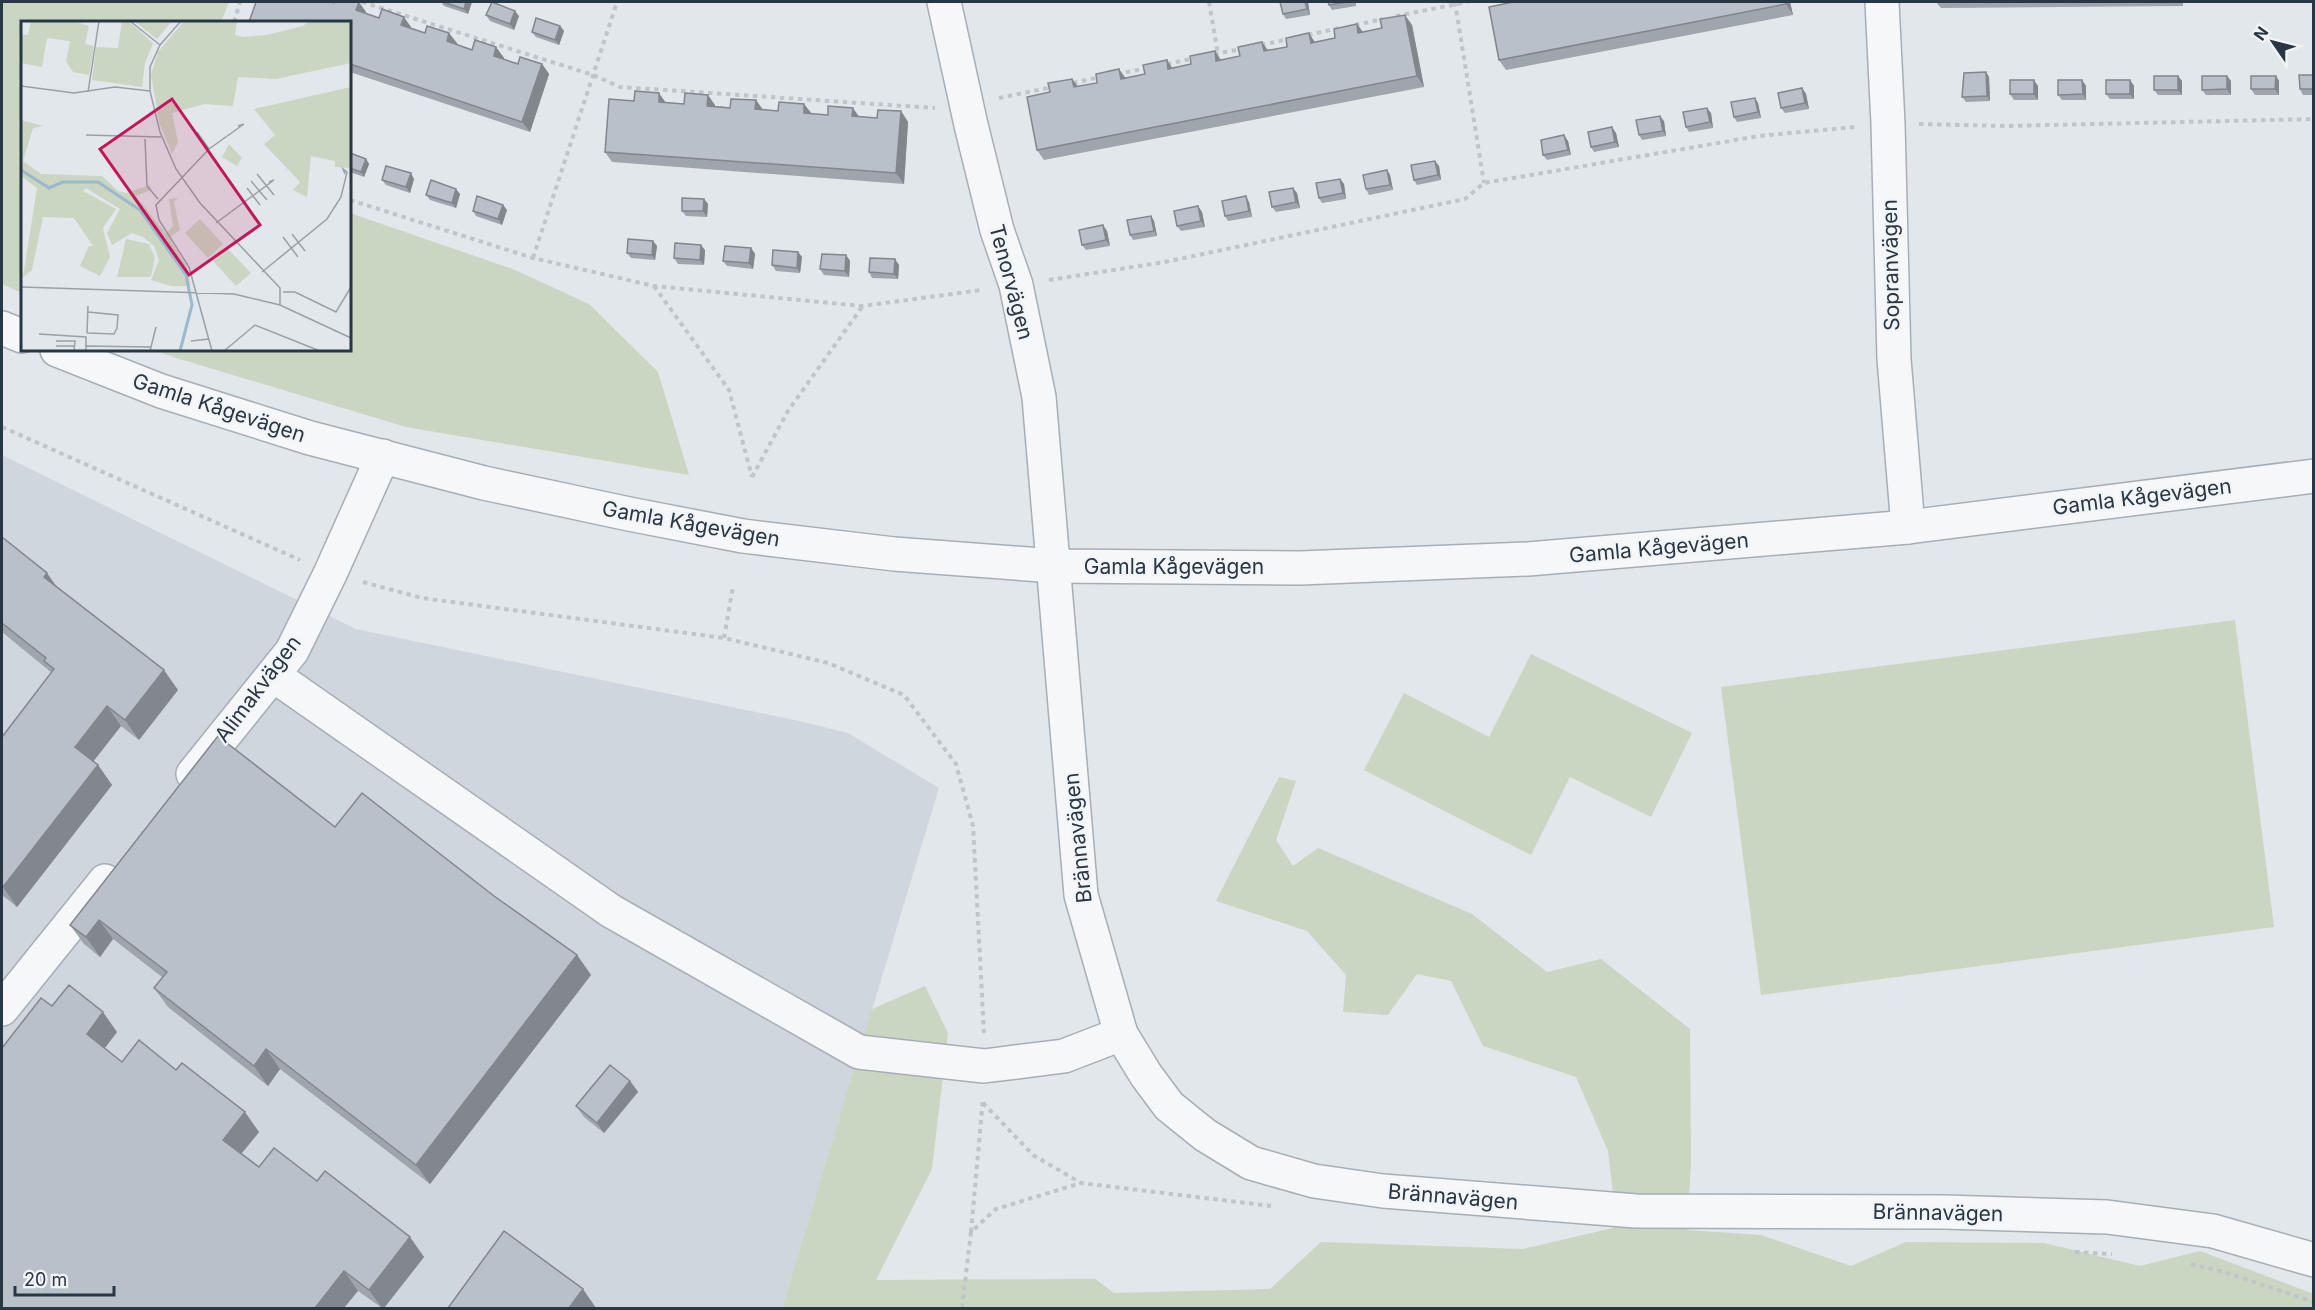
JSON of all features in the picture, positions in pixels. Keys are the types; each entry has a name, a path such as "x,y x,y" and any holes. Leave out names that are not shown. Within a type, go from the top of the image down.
{"street":[{"name":"Tenorvägen","path":"949,2 971,125 997,230 1016,285 1039,397 1054,566"},
{"name":"Sopranvägen","path":"1882,2 1888,124 1894,359 1908,527"},
{"path":"2,328 21,336"},
{"name":"Gamla Kågevägen","path":"60,351 161,391 310,438 484,483 743,536 894,554 1054,566 1300,568 1505,560 1908,527 2313,476"},
{"name":"Alimakvägen","path":"175,795 292,651 330,574 383,456"},
{"name":"Brännavägen","path":"1054,566 1081,896 1121,1034 1146,1075 1169,1106 1205,1135 1251,1163 1314,1181 1383,1191 1636,1211 1932,1212 2107,1217 2213,1231 2313,1260"},
{"path":"273,675 611,912 860,1052 984,1066 1064,1056 1121,1034"},
{"path":"2,1009 122,861"}],"path":[{"path":"234,21 240,2"},
{"path":"362,2 593,75 621,87 933,109 1059,86"},
{"path":"533,258 617,2"},
{"path":"1209,2 1218,54"},
{"path":"1353,25 1468,2"},
{"path":"1455,3 1484,183"},
{"path":"1161,65 1342,28"},
{"path":"1115,74 1149,67"},
{"path":"1070,83 1104,76"},
{"path":"351,200 533,258 654,286 862,306 1165,262 1465,199 1484,183 1759,136 1888,124 2006,126 2313,119"},
{"path":"654,286 729,390 752,477 788,411 862,306"},
{"path":"2,427 330,574 422,598 724,638 828,663 904,695 956,764 973,826 984,1036"},
{"path":"724,638 733,586"},
{"path":"962,1308 983,1103 1034,1155 1081,1183 996,1209 971,1232"}],"shaded area":[{"path":"2,455 356,629 848,733 939,788 782,1308 2,1308"}],"green space":[{"path":"2,2 229,2 221,21 21,21 21,293 2,284"},
{"path":"351,213 515,270 589,304 658,372 689,475 406,427 158,351 351,351"},
{"path":"2235,620 2274,927 1761,995 1721,687"},
{"path":"1531,654 1692,733 1651,817 1570,777 1531,855 1364,770 1404,693 1489,737"},
{"path":"1279,777 1296,781 1276,840 1293,866 1318,848 1472,914 1547,972 1601,959 1690,1029 1691,1164 1687,1230 1761,1235 1851,1266 1906,1242 2044,1243 2140,1266 2200,1251 2314,1294 2313,1308 782,1308 872,1009 925,986 948,1033 932,1169 876,1280 1095,1279 1114,1293 1270,1289 1321,1242 1523,1249 1617,1227 1608,1151 1576,1077 1483,1046 1451,981 1417,974 1388,1015 1343,1012 1346,975 1307,931 1216,901"}],"building":[{"path":"256,2 359,2 356,10 379,18 382,9 404,17 401,25 425,33 427,26 449,33 447,41 472,50 475,40 496,47 494,56 518,64 520,57 542,64 522,122 351,64 351,21 249,21"},
{"path":"443,2 466,2 464,9"},
{"path":"492,2 515,11 510,24 486,15"},
{"path":"1280,2 1305,2 1307,9 1283,14"},
{"path":"1328,2 1346,2 1329,5"},
{"path":"1513,2 1785,2 1786,4 1499,60 1489,7"},
{"path":"1405,15 1417,76 1037,150 1027,97 1050,92 1048,83 1072,79 1074,87 1097,83 1096,74 1119,69 1121,79 1145,74 1143,65 1167,60 1168,69 1191,64 1190,56 1215,51 1216,61 1240,56 1238,47 1262,42 1264,51 1287,47 1286,38 1309,33 1311,43 1335,38 1334,29 1357,24 1358,33 1382,28 1380,19"},
{"path":"536,18 560,26 555,40 532,32"},
{"path":"1986,72 1987,96 1962,97 1964,73"},
{"path":"2299,75 2313,75 2313,89 2300,89"},
{"path":"2154,76 2178,76 2178,90 2154,90"},
{"path":"2202,76 2227,76 2227,89 2202,90"},
{"path":"2251,76 2276,76 2275,89 2251,89"},
{"path":"2010,80 2034,80 2034,94 2010,94"},
{"path":"2058,80 2082,80 2083,94 2058,95"},
{"path":"2106,80 2130,80 2130,94 2106,94"},
{"path":"1802,88 1805,103 1781,108 1778,93"},
{"path":"635,91 659,93 659,102 684,104 685,93 708,95 707,106 730,108 731,99 756,100 755,109 778,111 779,102 804,104 804,113 828,115 828,106 853,108 852,116 877,118 878,110 901,111 896,173 605,152 609,99 634,101"},
{"path":"1755,98 1758,112 1734,117 1731,102"},
{"path":"1707,108 1710,122 1686,127 1683,112"},
{"path":"1660,116 1663,131 1639,135 1636,120"},
{"path":"1612,127 1615,142 1591,147 1588,132"},
{"path":"1564,135 1568,150 1543,155 1541,140"},
{"path":"351,153 366,159 361,172 351,168"},
{"path":"1435,161 1438,175 1414,180 1411,165"},
{"path":"386,166 411,173 406,187 382,180"},
{"path":"1387,170 1390,185 1366,189 1363,175"},
{"path":"1340,179 1343,193 1319,198 1316,183"},
{"path":"431,180 456,189 452,203 426,195"},
{"path":"1293,188 1296,202 1272,207 1269,192"},
{"path":"477,196 503,205 498,219 473,211"},
{"path":"1246,196 1249,211 1225,216 1222,201"},
{"path":"682,198 704,199 703,211 682,211"},
{"path":"1198,206 1201,221 1177,226 1174,211"},
{"path":"1151,216 1154,231 1130,235 1127,220"},
{"path":"1103,225 1106,240 1082,245 1079,230"},
{"path":"628,239 653,241 652,255 627,253"},
{"path":"675,243 701,245 700,260 674,258"},
{"path":"725,246 751,248 749,263 723,261"},
{"path":"773,250 798,252 797,268 772,265"},
{"path":"822,254 846,255 845,271 820,269"},
{"path":"870,258 895,259 894,274 869,272"},
{"path":"2,537 47,573 44,577 164,670 125,720 107,706 75,747 98,765 3,887 2,737 54,669 44,661 46,658 2,623"},
{"path":"218,736 335,827 362,793 494,896 577,955 416,1165 266,1049 254,1066 154,988 167,972 99,920 86,937 70,925"},
{"path":"69,985 103,1012 87,1034 122,1062 139,1040 176,1070 182,1063 245,1112 223,1140 259,1167 274,1148 317,1181 325,1171 410,1237 369,1290 344,1271 315,1308 2,1308 2,1048 41,998 52,1006"},
{"path":"610,1065 630,1081 597,1123 576,1106"},
{"path":"504,1231 583,1289 569,1308 448,1308"}]}
